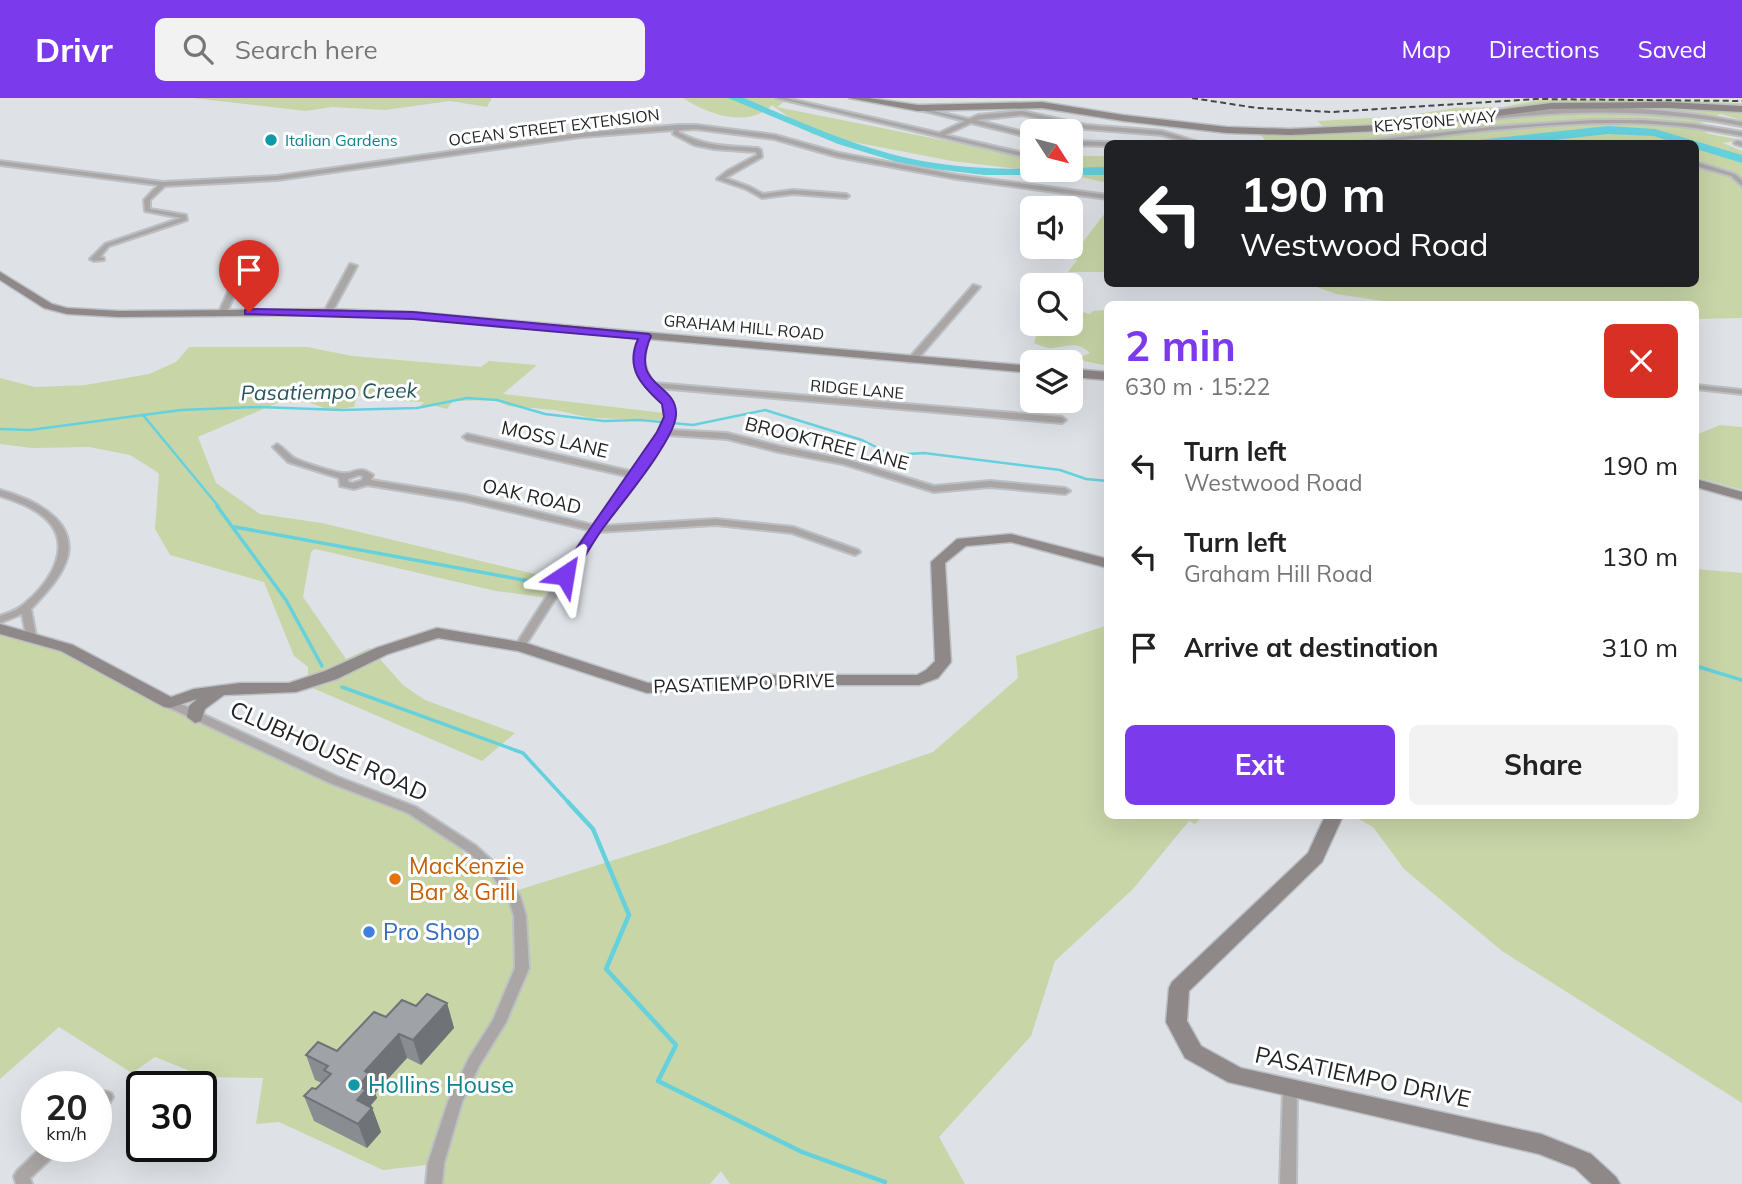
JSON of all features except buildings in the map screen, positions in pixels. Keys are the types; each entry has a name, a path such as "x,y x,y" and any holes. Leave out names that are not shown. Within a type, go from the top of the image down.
{"main road":[{"path":"853,98 918,108 1032,104 1109,117 1201,127 1314,132 1379,128 1443,118 1573,105 1742,109"},
{"name":"GRAHAM HILL ROAD","path":"0,275 48,306 67,311 120,314 328,312 413,315 1020,369"},
{"path":"1083,374 1104,376"},
{"path":"1699,484 1742,496"},
{"name":"PASATIEMPO DRIVE","path":"170,703 194,694 240,688 290,688 331,674 382,651 437,633 520,646 647,688 764,680 919,680 932,674 943,662 938,562 962,542 1011,538 1104,563"},
{"path":"0,629 66,648 170,703"},
{"path":"134,685 165,691 240,688"},
{"path":"195,717 197,706 240,688"},
{"name":"PASATIEMPO DRIVE","path":"1333,819 1315,857 1179,988 1176,1022 1193,1052 1236,1076 1541,1144 1583,1161 1608,1184"}],"street":[{"path":"779,98 1020,154"},
{"path":"918,108 1020,133"},
{"path":"1443,118 1622,110 1690,115 1742,124"},
{"path":"940,135 990,114 1022,113 1086,127 1162,133 1188,140"},
{"path":"1510,114 1535,132"},
{"name":"KEYSTONE WAY","path":"1384,140 1570,121 1649,122 1742,134"},
{"path":"679,127 675,133 694,143 758,150 760,156 748,164 732,168 720,179 748,187 762,196 793,192 846,196"},
{"name":"OCEAN STREET EXTENSION","path":"0,163 163,184 277,178 581,135 679,127 764,135 838,155 957,177 1104,196"},
{"path":"1201,127 1203,140"},
{"path":"1083,143 1104,144"},
{"path":"1699,165 1734,175 1742,184"},
{"path":"102,259 94,259 107,245 185,219 184,216 147,210 147,200 163,184"},
{"path":"328,312 354,266"},
{"path":"223,312 238,278 254,273"},
{"path":"912,360 976,286"},
{"path":"520,646 667,425 668,403 649,385 639,369 638,352 645,336"},
{"name":"RIDGE LANE","path":"649,385 1062,420"},
{"path":"1699,387 1742,392"},
{"name":"BROOKTREE LANE","path":"667,425 845,462 934,489 990,484 1065,491"},
{"name":"MOSS LANE","path":"467,437 636,475"},
{"name":"OAK ROAD","path":"277,447 291,460 344,477 342,482 349,486 366,482 465,498 596,528 716,522 793,530 855,552"},
{"path":"0,493 38,506 54,521 61,537 63,552 57,570 26,608 0,620"},
{"path":"26,608 31,636"},
{"name":"CLUBHOUSE ROAD","path":"170,703 334,780 412,810 472,849 494,869 515,899 520,916 522,968 499,1023 474,1062 455,1102 436,1163 434,1184"},
{"path":"1288,1184 1290,1090"},
{"path":"24,1184 22,1176 37,1162"}],"green space":[{"path":"192,98 492,98 487,107 450,101 385,110 332,107 306,111"},
{"path":"683,98 771,98 785,101 777,107 1020,156 1020,169 952,161 812,134 772,105 762,112 740,118 715,114"},
{"path":"1627,99 1742,103 1742,120 1720,114 1715,123 1702,122 1697,128 1709,134 1742,140 1723,143 1742,151 1742,318 1699,319 1699,301 1383,301 1336,294 1317,287 1699,287 1699,140 1265,140 1261,135 1328,134 1318,121 1403,116 1455,108 1502,107 1540,100"},
{"path":"1083,156 1104,156 1104,182 1083,177"},
{"path":"1104,214 1104,272 1068,272 1077,260 1070,259 1083,259 1083,242"},
{"path":"1104,310 1104,365 1084,361 1083,356 1090,353 1080,347 1071,345 1049,348 1034,343 1036,336 1083,336 1083,312 1090,314"},
{"path":"189,347 307,347 352,356 481,367 489,361 537,365 503,394 664,413 670,417 662,420 591,418 555,410 508,406 495,400 453,401 447,409 435,406 420,407 424,402 404,401 384,394 357,396 354,407 329,410 308,402 284,403 284,400 198,437 216,483 260,514 322,523 560,580 549,598 496,591 315,549 311,552 303,597 346,659 370,648 403,685 425,700 515,733 482,761 308,686 308,667 294,656 264,582 170,555 155,529 157,472 130,455 89,447 32,448 0,444 0,378 35,387 85,385 149,374 176,362"},
{"path":"1720,425 1742,427 1742,490 1699,478 1699,434"},
{"path":"1699,569 1742,573 1742,1103 1502,951 1404,869 1373,827 1358,819 1699,819"},
{"path":"1104,626 1104,819 1199,819 1195,824 1189,821 1133,889 1055,961 1031,1036 939,1137 965,1184 730,1184 721,1171 710,1184 435,1184 435,1164 383,1170 279,1122 256,1124 263,1078 217,1077 217,1071 190,1071 155,1057 135,1071 129,1071 59,1027 0,1079 0,633 41,640 146,693 396,804 454,842 473,864 476,863 487,874 502,866 515,891 662,845 933,752 1018,678 1016,656"}],"waterway":[{"path":"734,98 843,142 934,167 984,171 1104,171"},
{"path":"1515,140 1608,130 1655,133 1679,140"},
{"path":"1699,146 1742,159"},
{"name":"Pasatiempo Creek","path":"143,415 181,410 259,407 342,410 417,408 467,398 497,400 545,414 604,421 640,420 693,425 765,410 862,440 892,455 924,453 1060,470 1086,479 1104,481"},
{"name":"Pasatiempo Creek","path":"0,429 30,430 143,415"},
{"path":"143,415 219,507"},
{"path":"217,506 286,600 322,666"},
{"path":"235,527 545,584"},
{"name":"Pasatiempo Creek","path":"1699,667 1742,680"},
{"path":"342,687 523,753 569,803"},
{"path":"568,802 593,829 629,915 606,969 676,1045 658,1081 802,1152 885,1182"}],"railway":[{"path":"1192,98 1257,108 1332,112 1536,99 1742,101"}],"place":[{"name":"Italian Gardens","path":"271,140"},
{"name":"MacKenzie Bar & Grill","path":"395,879"},
{"name":"Pro Shop","path":"369,932"},
{"name":"Hollins House","path":"354,1085"}],"route":[{"path":"249,312 413,315 645,336 638,352 639,369 649,385 668,403 670,417 664,432 636,475 565,575"}]}
